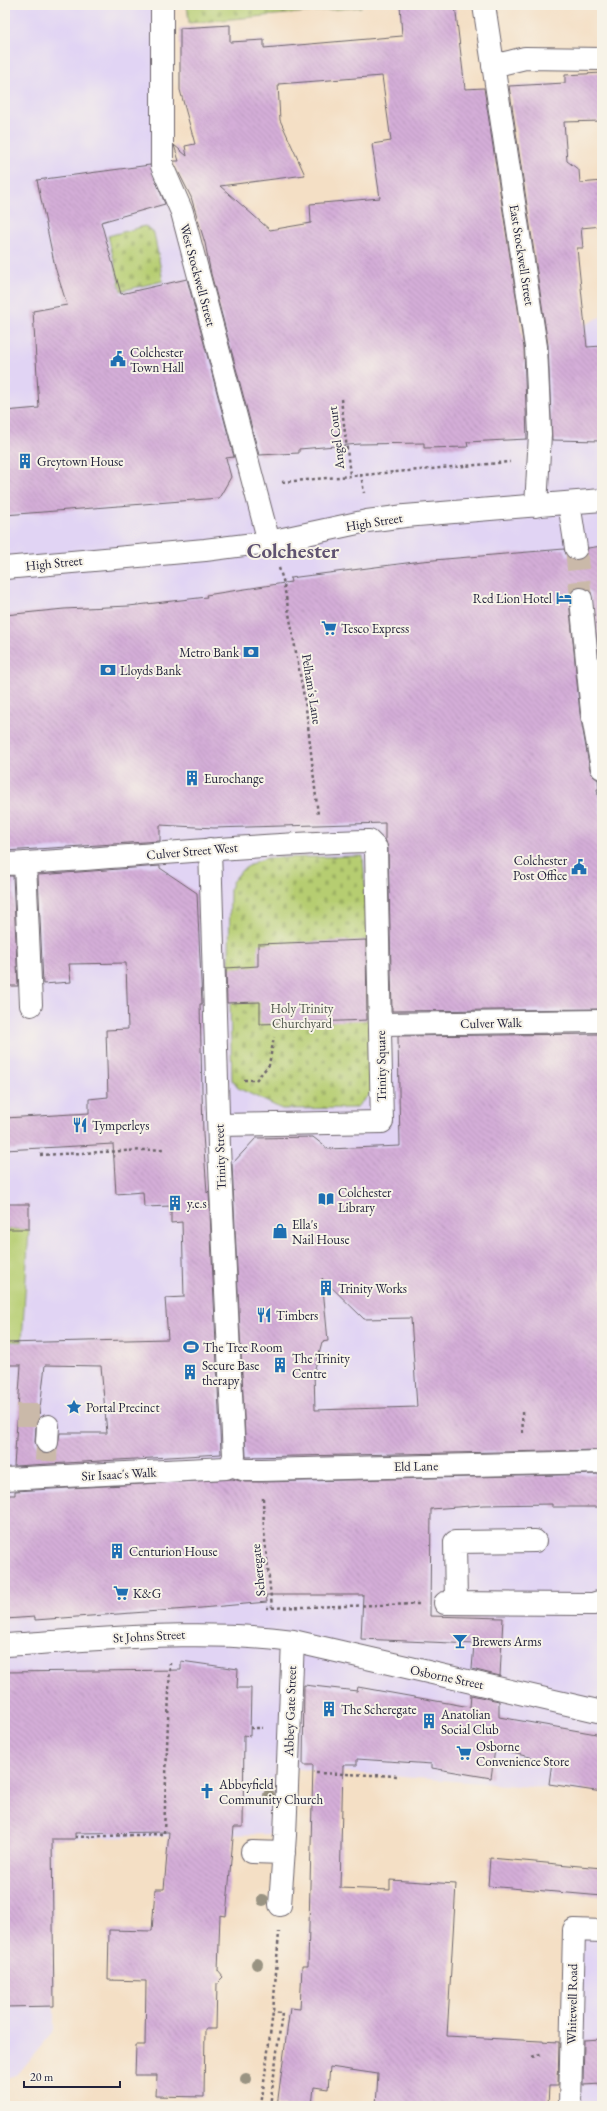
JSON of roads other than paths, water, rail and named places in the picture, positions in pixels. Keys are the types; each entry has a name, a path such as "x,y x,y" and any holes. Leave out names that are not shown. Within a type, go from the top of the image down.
{"street":[{"name":"West Stockwell Street","path":"162,5 162,166 182,212 269,542"},
{"name":"East Stockwell Street","path":"484,5 536,347 540,460 536,506"},
{"path":"494,66 525,58 602,59"},
{"name":"High Street","path":"5,568 205,550 269,542 367,521 472,510 602,500"},
{"path":"569,503 576,548"},
{"path":"581,599 592,712 602,768"},
{"name":"Culver Street West","path":"15,863 106,858 210,849 320,842 369,841 376,848"},
{"name":"Trinity Square","path":"219,1125 382,1122 376,848"},
{"name":"Trinity Street","path":"210,849 219,1084 219,1125 234,1456 231,1465"},
{"path":"15,863 31,1005"},
{"name":"Culver Walk","path":"380,1024 602,1021"},
{"name":"Sir Isaac's Walk","path":"5,1479 46,1452 226,1468 231,1465"},
{"name":"Eld Lane","path":"231,1465 245,1470 262,1470 602,1462"},
{"path":"535,1541 455,1542 450,1603 593,1604 602,1601"},
{"name":"St Johns Street","path":"5,1645 171,1635 242,1635 293,1641"},
{"name":"Osborne Street","path":"293,1641 602,1712"},
{"name":"Abbey Gate Street","path":"280,1905 284,1853 293,1641"},
{"path":"252,1852 284,1853"},
{"name":"Whitewell Road","path":"570,2106 574,1930 602,1931"}],"tunnel":[{"path":"576,548 581,599"},
{"path":"17,1415 40,1415"},
{"path":"46,1461 47,1442"}],"place":[{"name":"Colchester Town Hall","path":"118,359"},
{"name":"Greytown House","path":"25,461"},
{"name":"Red Lion Hotel","path":"564,598"},
{"name":"Tesco Express","path":"329,628"},
{"name":"Metro Bank","path":"251,652"},
{"name":"Lloyds Bank","path":"108,670"},
{"name":"Eurochange","path":"192,778"},
{"name":"Colchester Post Office","path":"579,867"},
{"name":"Tymperleys","path":"80,1125"},
{"name":"Colchester Library","path":"326,1199"},
{"name":"y.e.s","path":"175,1203"},
{"name":"Ella's Nail House","path":"280,1231"},
{"name":"Trinity Works","path":"326,1288"},
{"name":"Timbers","path":"264,1315"},
{"name":"The Tree Room","path":"191,1347"},
{"name":"The Trinity Centre","path":"280,1365"},
{"name":"Secure Base therapy","path":"190,1372"},
{"name":"Portal Precinct","path":"74,1407"},
{"name":"Centurion House","path":"117,1551"},
{"name":"K&G","path":"121,1593"},
{"name":"Brewers Arms","path":"460,1641"},
{"name":"The Scheregate","path":"329,1709"},
{"name":"Anatolian Social Club","path":"429,1721"},
{"name":"Osborne Convenience Store","path":"464,1753"},
{"name":"Abbeyfield Community Church","path":"207,1791"}],"district":[{"name":"Colchester","path":"293,550"}],"park label":[{"name":"Holy Trinity Churchyard","path":"302,1016"}]}
